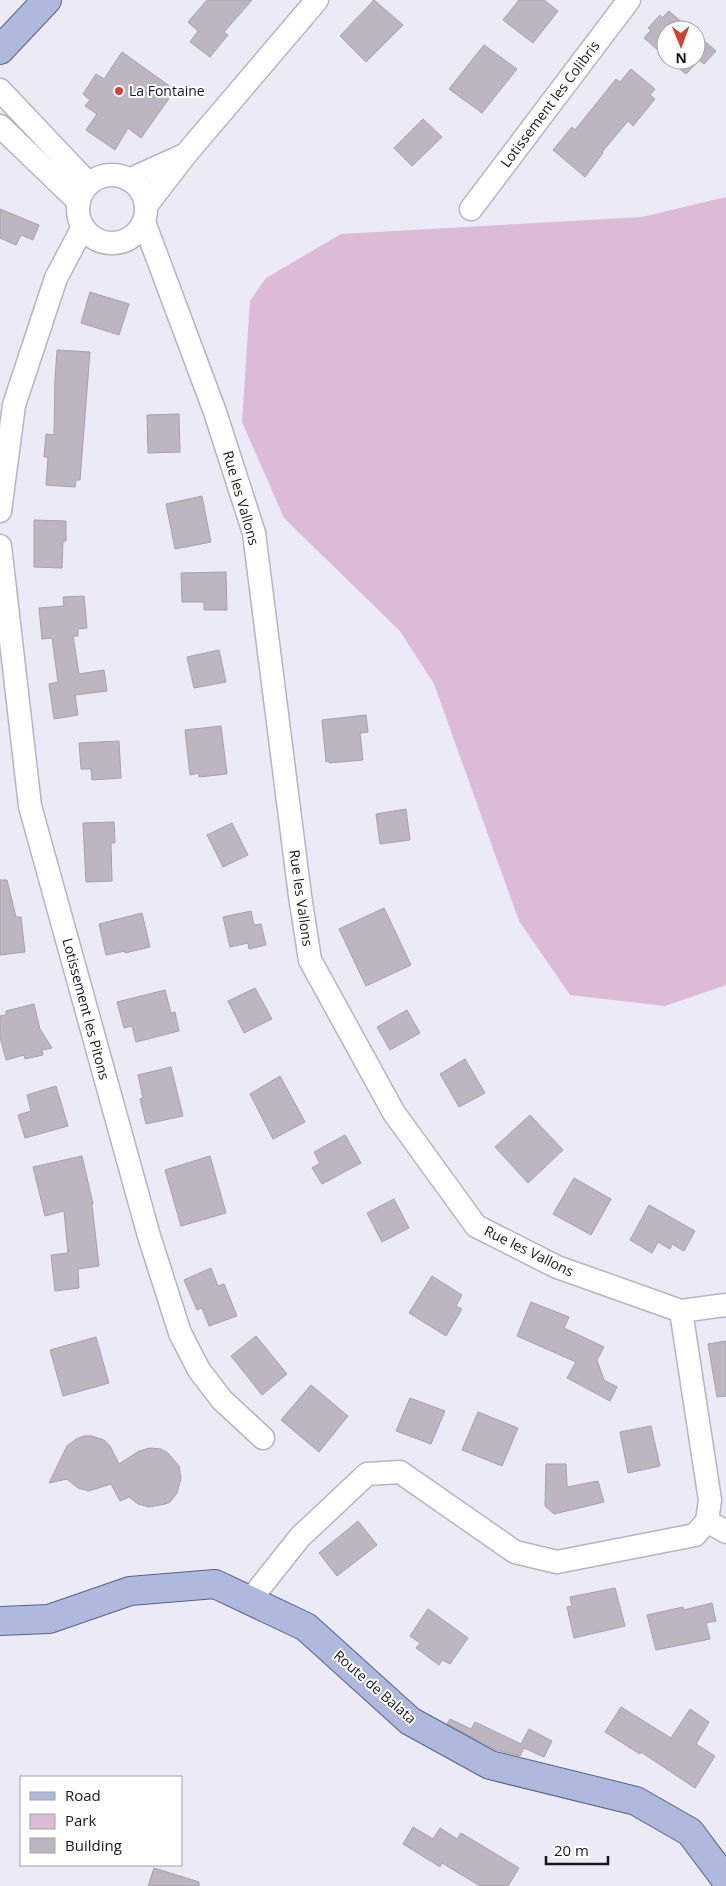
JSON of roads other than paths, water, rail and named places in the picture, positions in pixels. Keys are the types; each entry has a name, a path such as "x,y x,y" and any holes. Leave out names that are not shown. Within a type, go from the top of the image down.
{"main road":[{"path":"0,50 47,0"},
{"name":"Route de Balata","path":"0,1621 49,1619 130,1591 215,1584 306,1627 410,1721 490,1765 636,1801 690,1832 726,1880"}],"street":[{"path":"56,278 114,242 138,231 145,214 186,154 317,0"},
{"name":"Lotissement les Colibris","path":"471,209 630,0"},
{"path":"0,90 84,193"},
{"path":"0,126 84,193"},
{"path":"129,180 186,154"},
{"path":"145,214 143,196 137,187 129,180 119,176 98,178 84,193 78,210 83,227 97,239 114,242 163,273"},
{"name":"Rue les Vallons","path":"145,214 163,273 215,412 254,533 300,896 310,960 394,1113 476,1226 557,1267 681,1311 726,1305"},
{"path":"0,511 14,405 56,278 83,227"},
{"name":"Lotissement les Pitons","path":"0,546 30,806 149,1236 180,1333 198,1370 222,1400 263,1438"},
{"path":"250,1600 300,1537 367,1474 400,1472 515,1552 557,1562 694,1535 717,1526 710,1500 681,1311"}],"place":[{"name":"La Fontaine","path":"119,91"}]}
